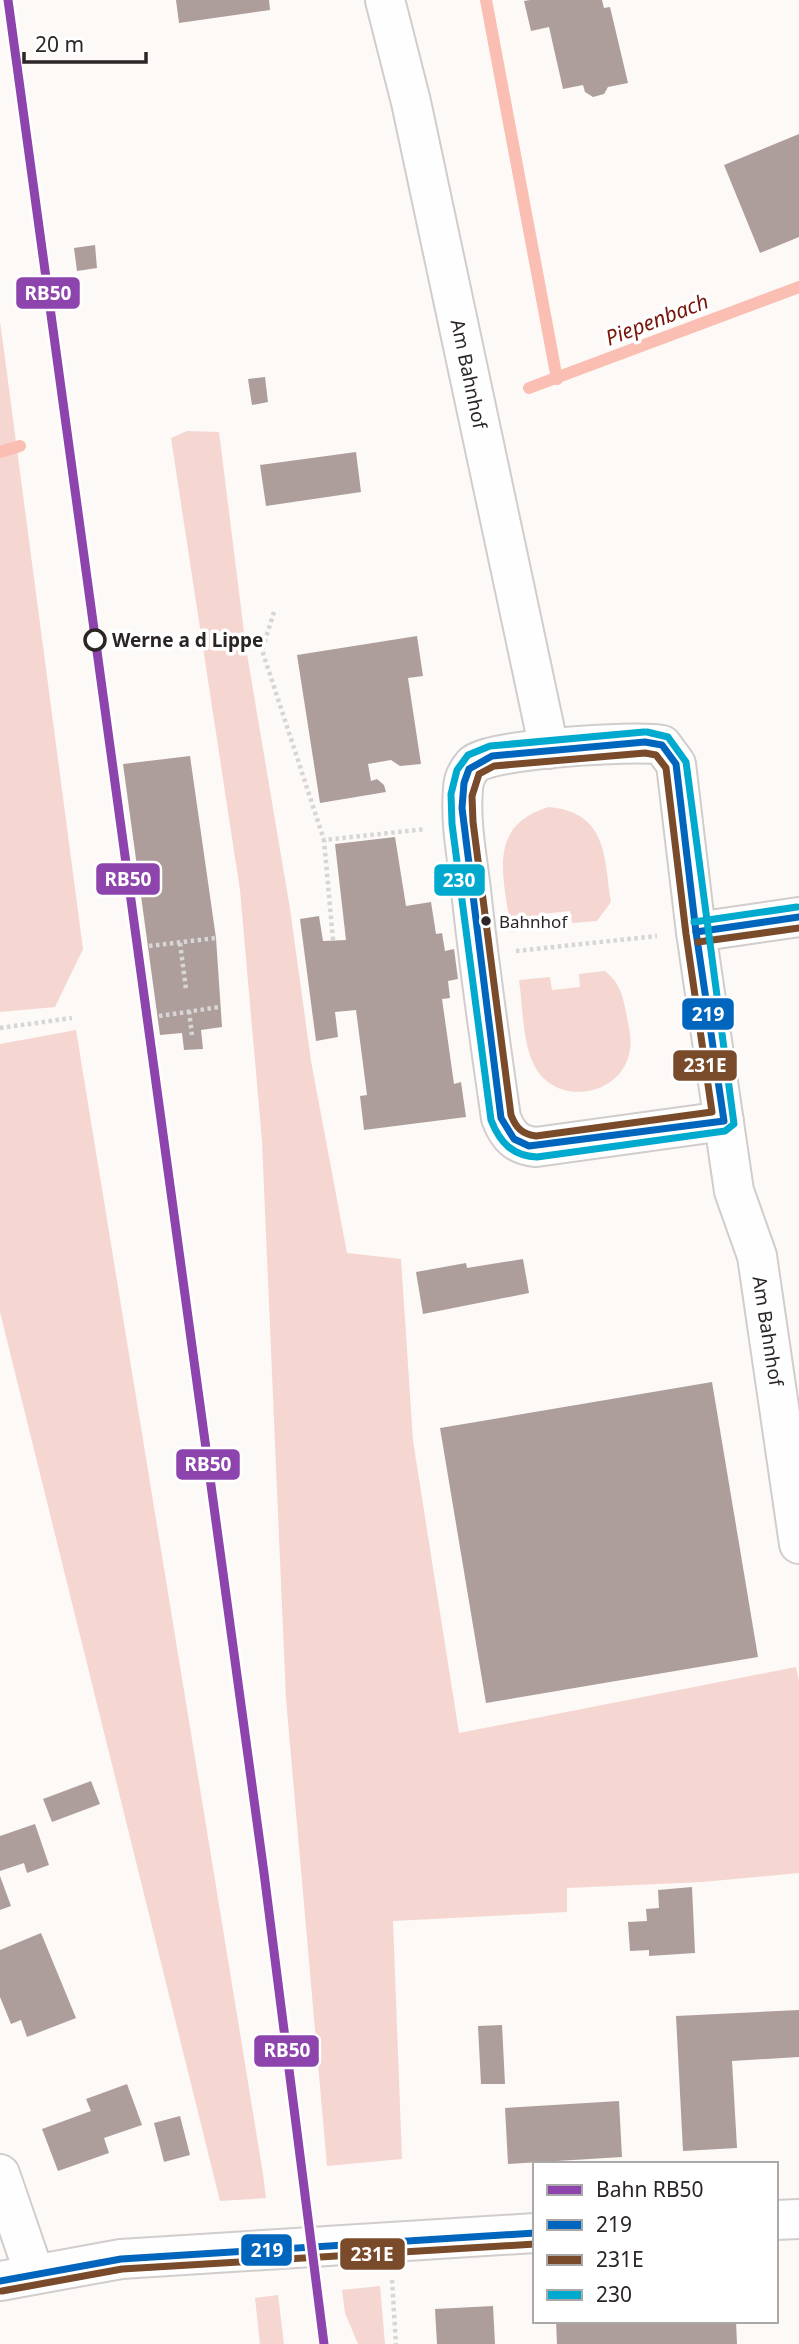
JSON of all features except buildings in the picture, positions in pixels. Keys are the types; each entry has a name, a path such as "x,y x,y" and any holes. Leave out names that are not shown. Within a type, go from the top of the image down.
{"street":[{"name":"Am Bahnhof","path":"386,0 411,102 549,749"},
{"name":"Am Bahnhof","path":"724,1121 536,1147 523,1146 513,1139 501,1118 477,956 463,788 466,774 475,762 492,756 549,749 645,742 662,745 676,764 696,932 724,1121 734,1191 757,1256 799,1544"},
{"path":"696,932 799,917"},
{"path":"0,2174 17,2277 121,2259 533,2233"},
{"path":"778,2220 799,2219"}],"path":[{"path":"274,612 262,650 324,840 333,940"},
{"path":"324,840 464,824"},
{"path":"527,950 696,932"},
{"path":"149,946 216,938"},
{"path":"180,943 186,989"},
{"path":"159,1016 220,1007"},
{"path":"189,1012 192,1035"},
{"path":"0,1028 72,1018"},
{"path":"393,2282 396,2344"}],"shaded area":[{"path":"0,321 83,949 55,1007 0,1012"},
{"path":"187,431 219,432 246,648 290,909 311,1061 347,1253 401,1259 413,1441 459,1733 796,1667 799,1681 799,1873 702,1882 567,1888 567,1912 393,1921 402,2159 327,2166 286,1699 262,1141 240,890 171,438"},
{"path":"549,807 568,811 592,827 604,853 611,902 597,921 572,923 570,911 542,914 544,928 511,932 503,875 507,841 515,827 528,816"},
{"path":"605,971 620,989 630,1030 630,1049 625,1065 615,1078 588,1091 557,1087 544,1079 530,1055 519,980 550,977 552,990 580,987 579,974"},
{"path":"76,1030 266,2198 220,2201 0,1312 0,1044"},
{"path":"380,2286 385,2344 358,2344 345,2313 342,2290"},
{"path":"278,2295 284,2344 260,2344 255,2298"}],"waterway":[{"path":"486,0 557,379"},
{"name":"Piepenbach","path":"529,388 799,287"},
{"name":"Piepenbach","path":"0,452 20,446"}],"rail line":[{"name":"RB50","path":"8,0 264,1873 324,2344"}],"transit line":[{"name":"230","path":"644,732 490,746 468,755 457,770 451,794 452,824 491,1120 503,1142 521,1154 537,1157 725,1131 734,1124 686,762 668,737 647,732"},
{"name":"219","path":"645,742 662,745 676,764 696,932 724,1121 529,1146 514,1139 501,1118 462,808 464,783 469,769 492,756 645,742"},
{"name":"231E","path":"645,753 656,755 666,768 686,934 712,1112 536,1136 527,1134 520,1130 511,1115 473,822 472,796 479,774 494,766 645,753"},
{"name":"230","path":"694,922 797,907"},
{"name":"219","path":"696,932 799,917"},
{"name":"231E","path":"698,942 799,928"},
{"name":"219","path":"0,2281 121,2259 533,2233"},
{"name":"231E","path":"2,2291 122,2269 533,2244"}],"place":[{"name":"Werne a d Lippe","path":"95,640"},
{"name":"Bahnhof","path":"486,921"}]}
